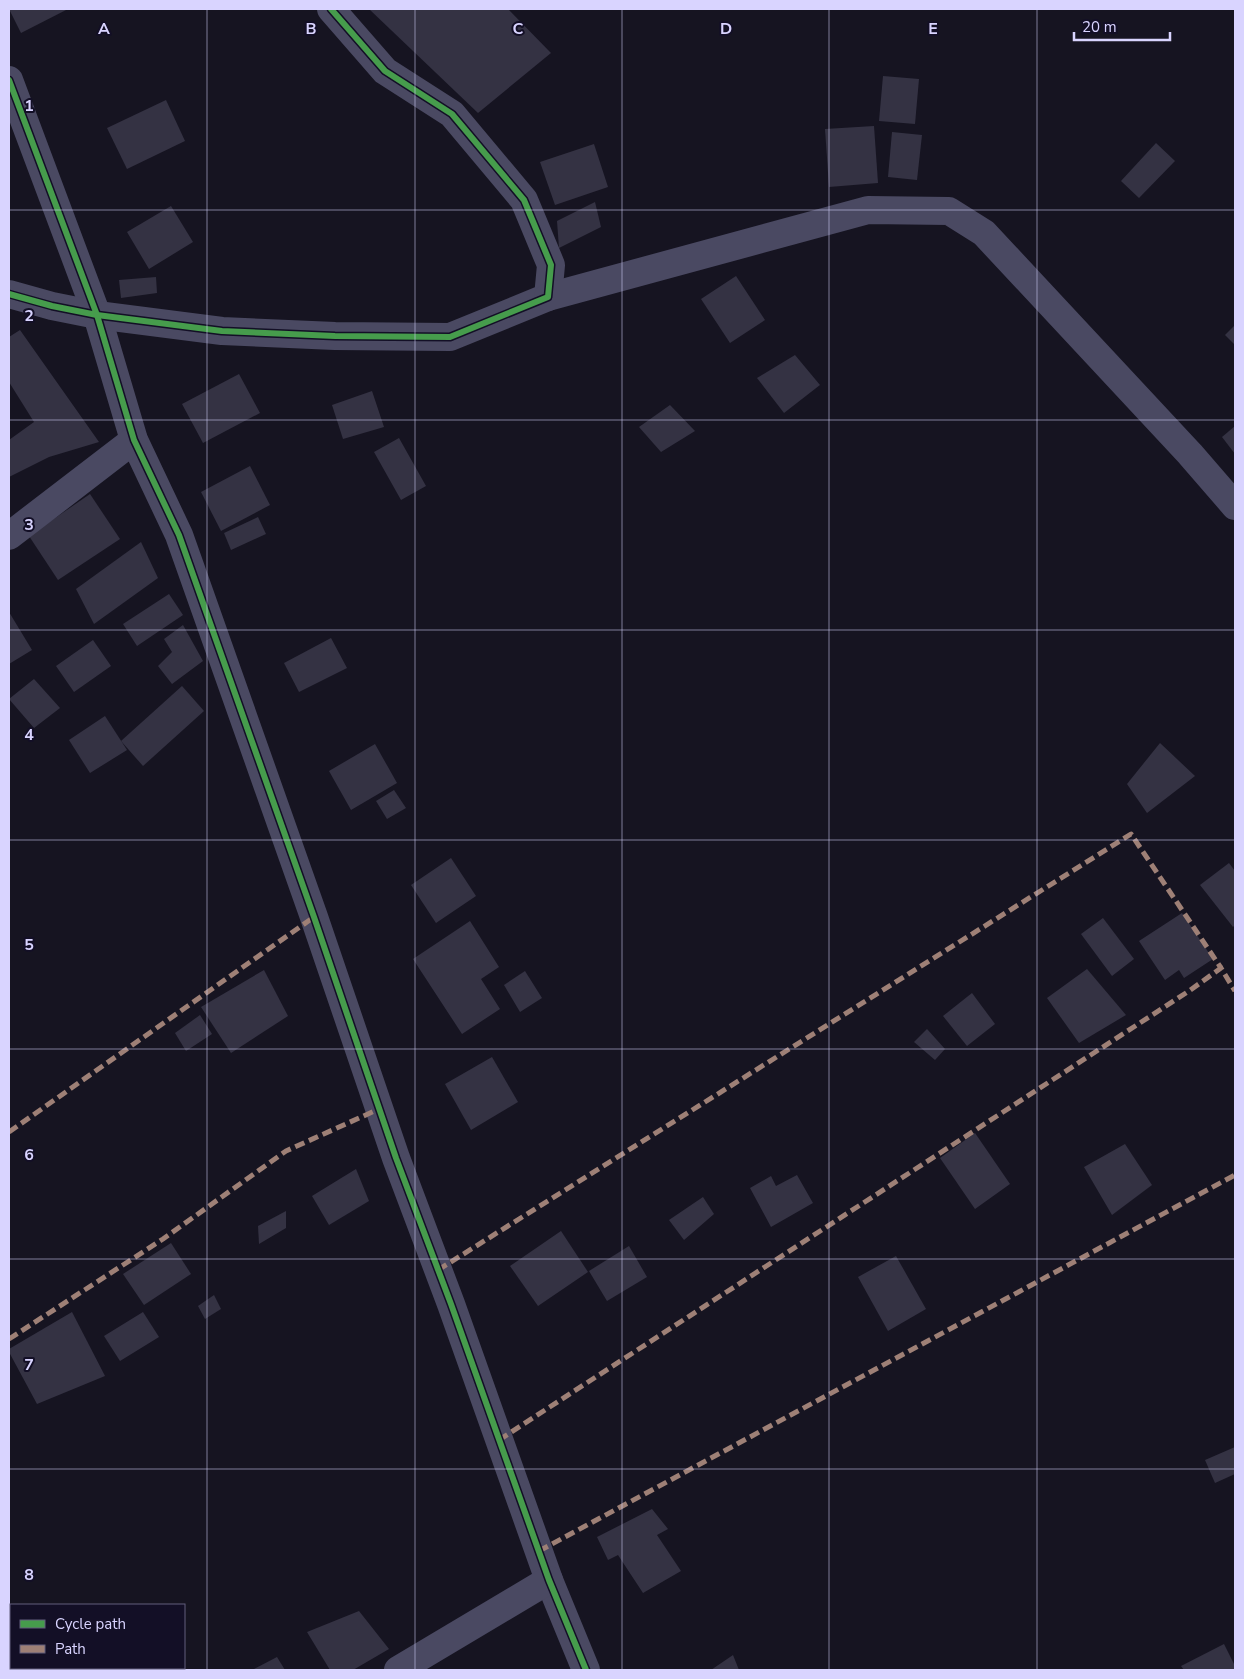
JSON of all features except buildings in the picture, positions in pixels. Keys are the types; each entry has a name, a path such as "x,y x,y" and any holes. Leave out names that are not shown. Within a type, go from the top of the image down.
{"street":[{"path":"331,9 385,72 452,114 524,200 551,265 548,297"},
{"path":"9,80 97,315 134,440 179,536 314,917 396,1158 451,1304 550,1580 586,1670"},
{"path":"9,294 52,306 97,315 222,331 335,336 450,337 548,297 868,210 949,211 984,233 1190,454 1235,506"},
{"path":"9,536 134,440"},
{"path":"398,1670 550,1580"}],"marked path":[{"path":"438,1270 1131,834 1221,968"},
{"path":"9,1132 314,917"},
{"path":"499,1440 1189,991 1221,968 1235,991"},
{"path":"9,1339 163,1239 286,1151 379,1109"},
{"path":"539,1551 1235,1175"}],"cycle path":[{"path":"9,294 52,306 97,315 222,331 335,336 450,337 548,297 551,265 524,200 452,114 385,71 331,9"},
{"path":"9,80 97,315 134,440 179,535 314,917 396,1158 451,1304 549,1580 586,1670"}]}
